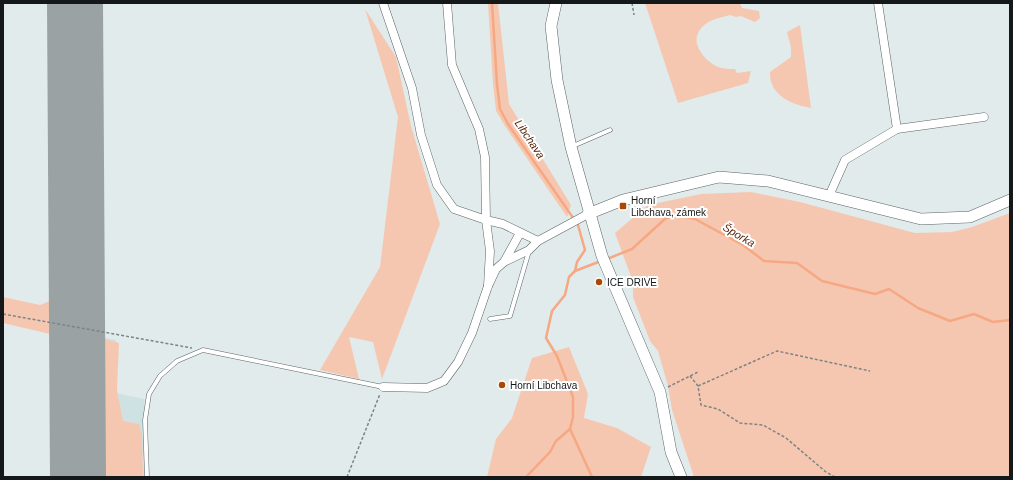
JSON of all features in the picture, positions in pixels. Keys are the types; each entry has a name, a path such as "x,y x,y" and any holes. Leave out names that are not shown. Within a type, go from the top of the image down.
{"street":[{"path":"383,3 412,88 421,135 438,185 454,209 503,224 538,241"},
{"path":"447,3 452,65 479,129 485,157 486,220 490,251 488,286"},
{"path":"556,3 551,26 557,80 584,216 660,392 671,452 681,477"},
{"path":"878,3 896,129"},
{"path":"829,196 845,160 896,129 984,117"},
{"path":"383,387 427,388 444,381 458,362 472,334 488,286 496,269 504,262 529,250 538,241 571,223 623,200 719,177 768,181 921,219 970,217 1010,200"},
{"path":"504,262 520,233"}],"lane":[{"path":"571,147 610,130"},
{"path":"490,319 510,316 529,250"},
{"path":"147,477 145,420 149,394 160,376 177,362 203,350 383,387"}],"path":[{"path":"632,3 634,15"},
{"path":"3,314 203,350"},
{"path":"698,386 777,351 870,371"},
{"path":"660,392 698,372"},
{"path":"690,376 698,386 702,405 718,409 740,423 763,425 786,438 826,472 836,477"},
{"path":"347,477 383,387"}],"shaded area":[{"path":"53,3 65,3 69,477 56,477 58,349 55,339 55,314 54,335 3,323 3,297 40,305 55,299"},
{"path":"56,3 93,3 96,336 116,340 116,393 144,399 149,477 56,477"},
{"path":"84,3 92,3 95,328 98,337 119,343 117,390 123,421 139,424 142,435 143,477 87,477"},
{"path":"488,3 498,3 509,104 571,205 567,217 496,111"},
{"path":"645,3 740,3 742,8 759,11 760,18 755,22 741,16 736,17 730,15 712,20 701,28 697,39 697,45 703,56 714,65 721,68 735,69 737,73 751,71 748,83 678,103"},
{"path":"365,9 396,57 411,126 440,224 382,379 373,342 349,337 359,379 320,370 380,267 398,117"},
{"path":"800,25 811,108 804,107 783,98 773,87 771,80 770,72 791,57 791,47 787,32"},
{"path":"751,192 800,202 915,233 952,232 972,227 1010,213 1010,477 694,477 672,410 668,386 658,351 650,341 633,297 633,282 615,233 648,205 701,194"},
{"path":"569,347 588,394 584,418 617,428 651,447 641,477 487,477 496,439 512,418 532,358"}],"waterway":[{"name":"Libchava","path":"492,3 500,109 508,124 578,225 585,250 577,262 575,271"},
{"name":"Šporka","path":"607,259 632,249 666,218 682,216 695,219 743,245 764,261 797,263 822,281 875,294 889,289 918,308 950,321 974,314 993,322 1010,320"},
{"name":"Šporka","path":"526,477 550,452 556,441 570,429 573,417 573,397 557,356 546,338 552,311 565,295 569,277 575,271 601,261"},
{"path":"570,429 592,477"}],"runway":[{"path":"75,3 78,477"}],"place":[{"name":"Horní Libchava, zámek","path":"623,206"},
{"name":"ICE DRIVE","path":"599,282"},
{"name":"Horní Libchava","path":"502,385"}]}
